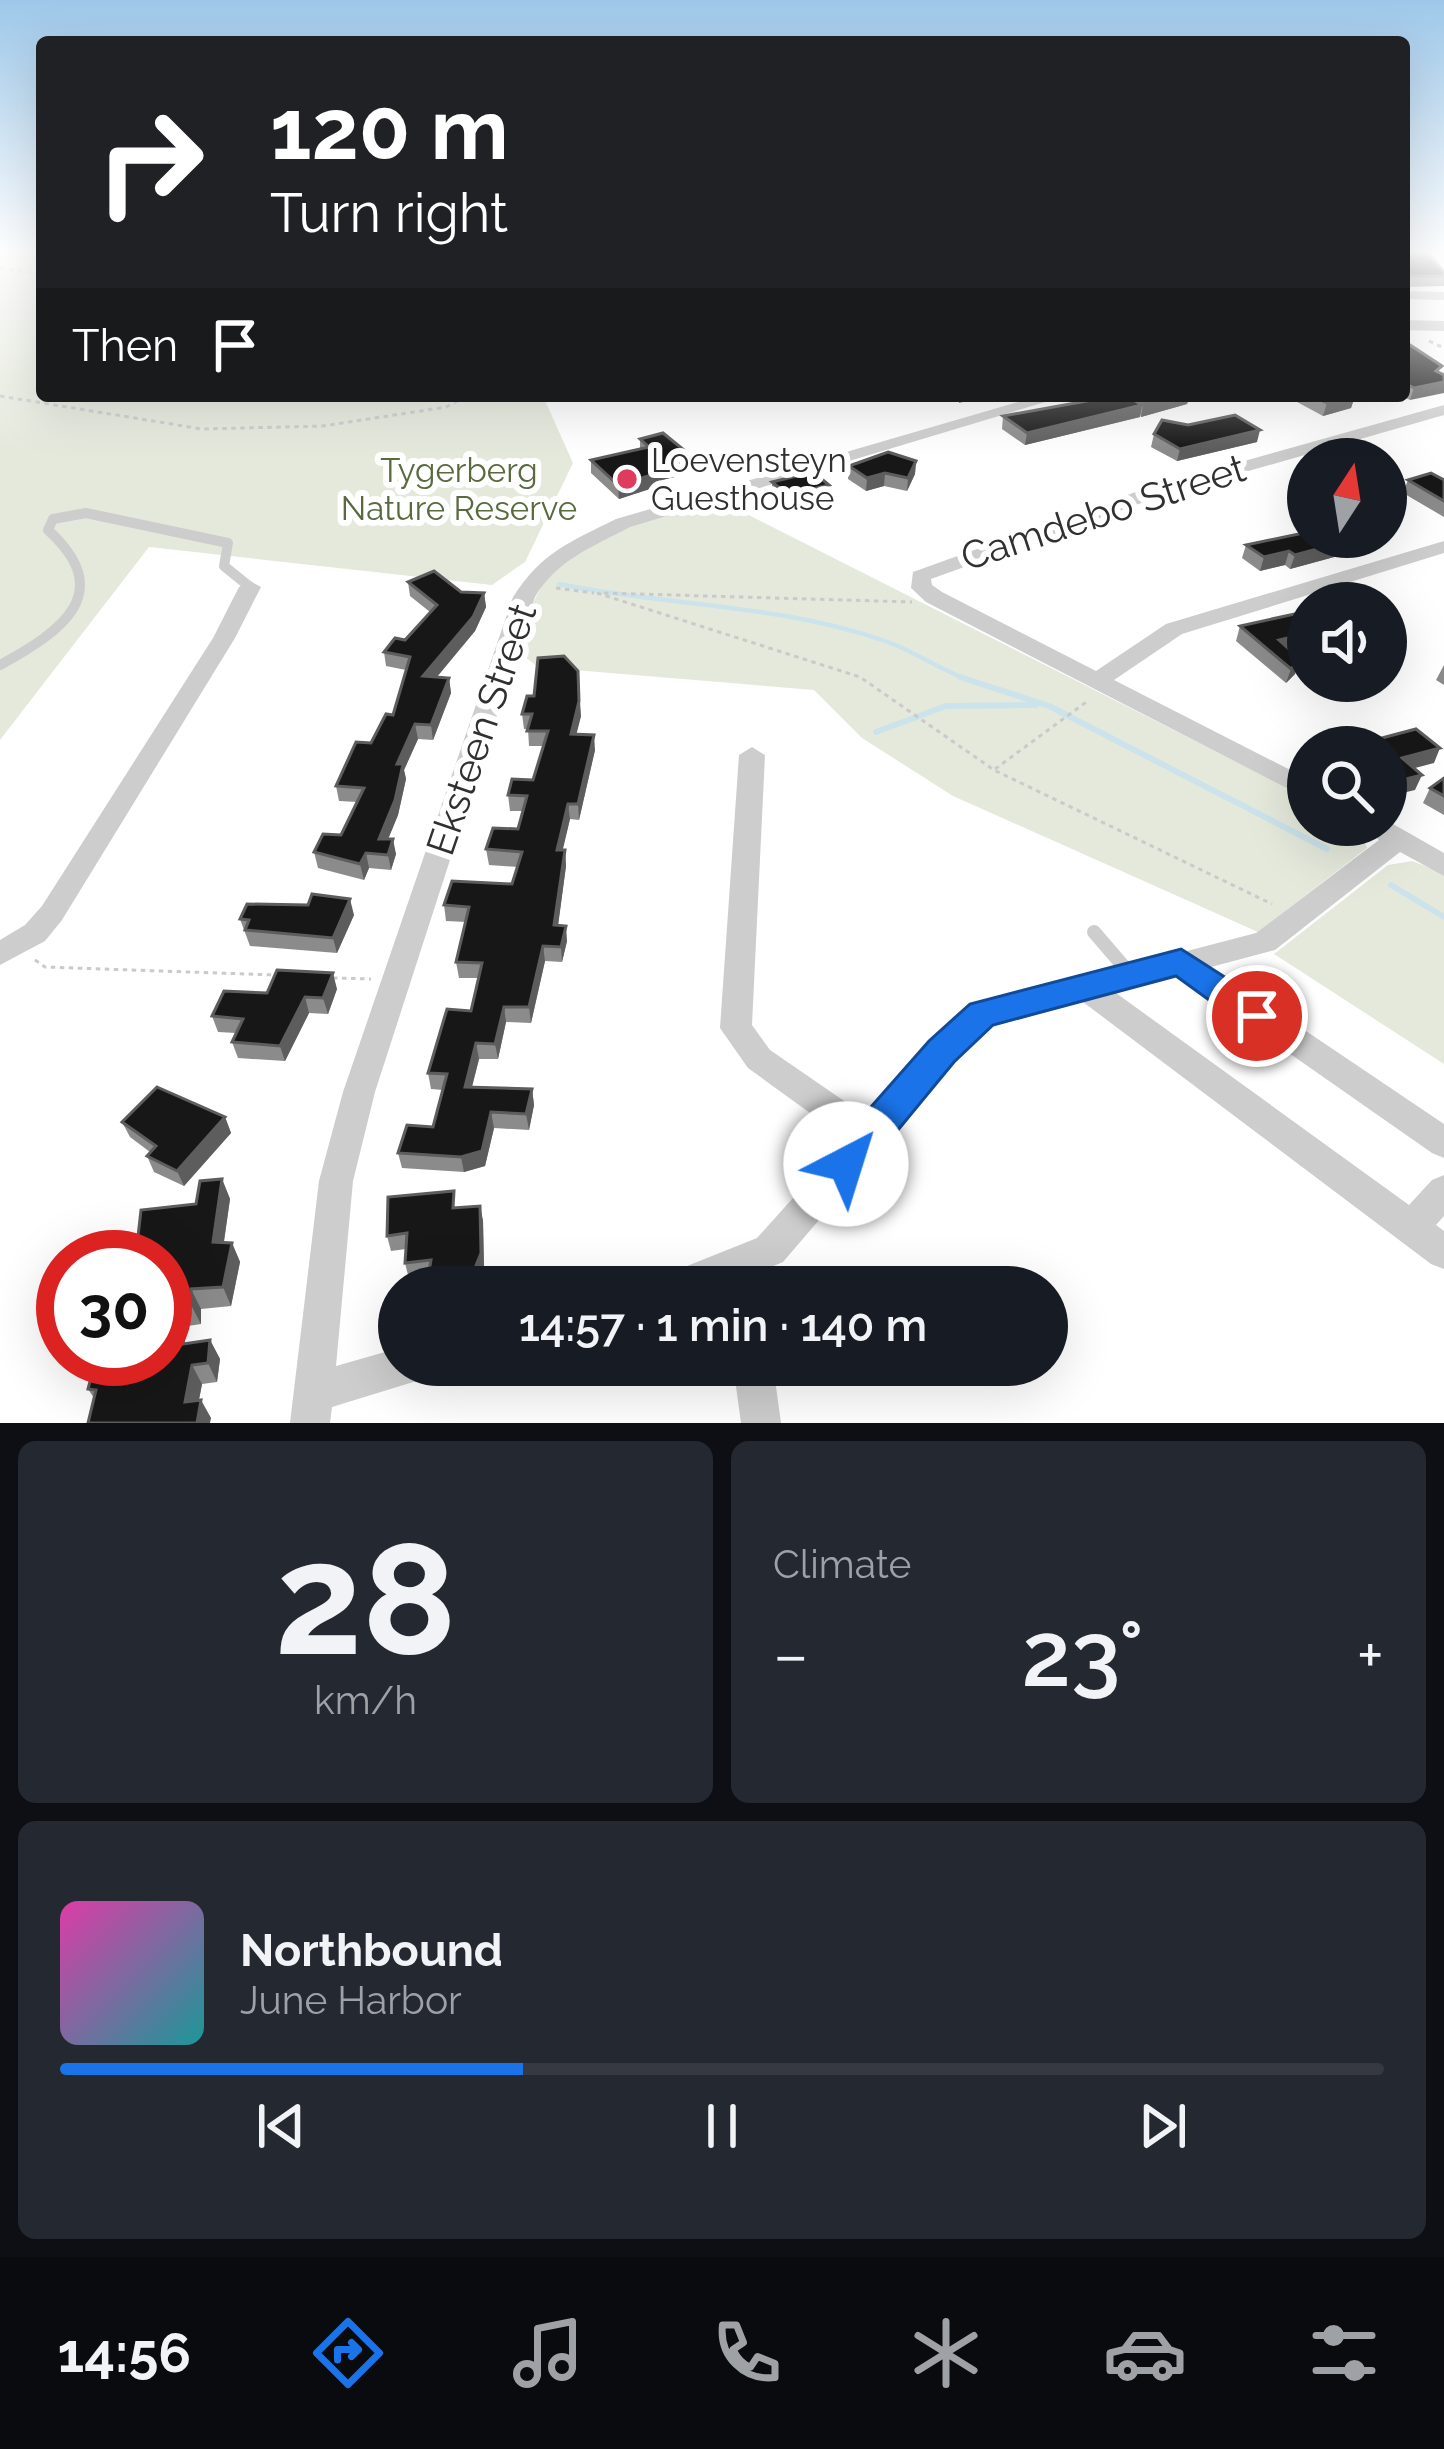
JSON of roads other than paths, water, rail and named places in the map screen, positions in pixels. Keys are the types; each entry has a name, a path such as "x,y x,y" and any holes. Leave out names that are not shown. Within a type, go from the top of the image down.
{"street":[{"path":"1410,325 1444,326"},
{"name":"Eksteen Street","path":"312,1408 336,1181 397,980 530,585 540,571 580,542 664,508 1037,402"},
{"name":"Camdebo Street","path":"1287,779 934,597 922,588 920,576 938,565 1151,493 1444,410"},
{"path":"1102,684 1174,629 1444,548"},
{"path":"8,950 52,913 224,638 250,587"},
{"path":"752,755 736,1028 759,1059 869,1137"},
{"path":"1407,844 1444,866"},
{"path":"752,1266 974,1019 1265,942 1301,918 1372,846"},
{"path":"1181,962 1444,1143"},
{"path":"1085,987 1444,1252"},
{"path":"1412,1227 1444,1191"},
{"path":"312,1408 378,1379"},
{"path":"756,1386 761,1423"}],"lane":[{"path":"0,665 45,640 83,599 85,572 72,547 49,530 52,518 86,513 228,543 224,566 250,587"},
{"path":"1094,932 1132,975"}],"waterway":[{"path":"559,584 845,629 896,645 968,680"},
{"path":"960,677 968,680"},
{"path":"968,680 1049,706 1327,849"},
{"path":"876,732 946,706 1036,705"},
{"path":"1391,885 1444,917"}],"place":[{"name":"Loevensteyn Guesthouse","path":"627,479"}],"park label":[{"name":"Tygerberg Nature Reserve","path":"459,489"}]}
